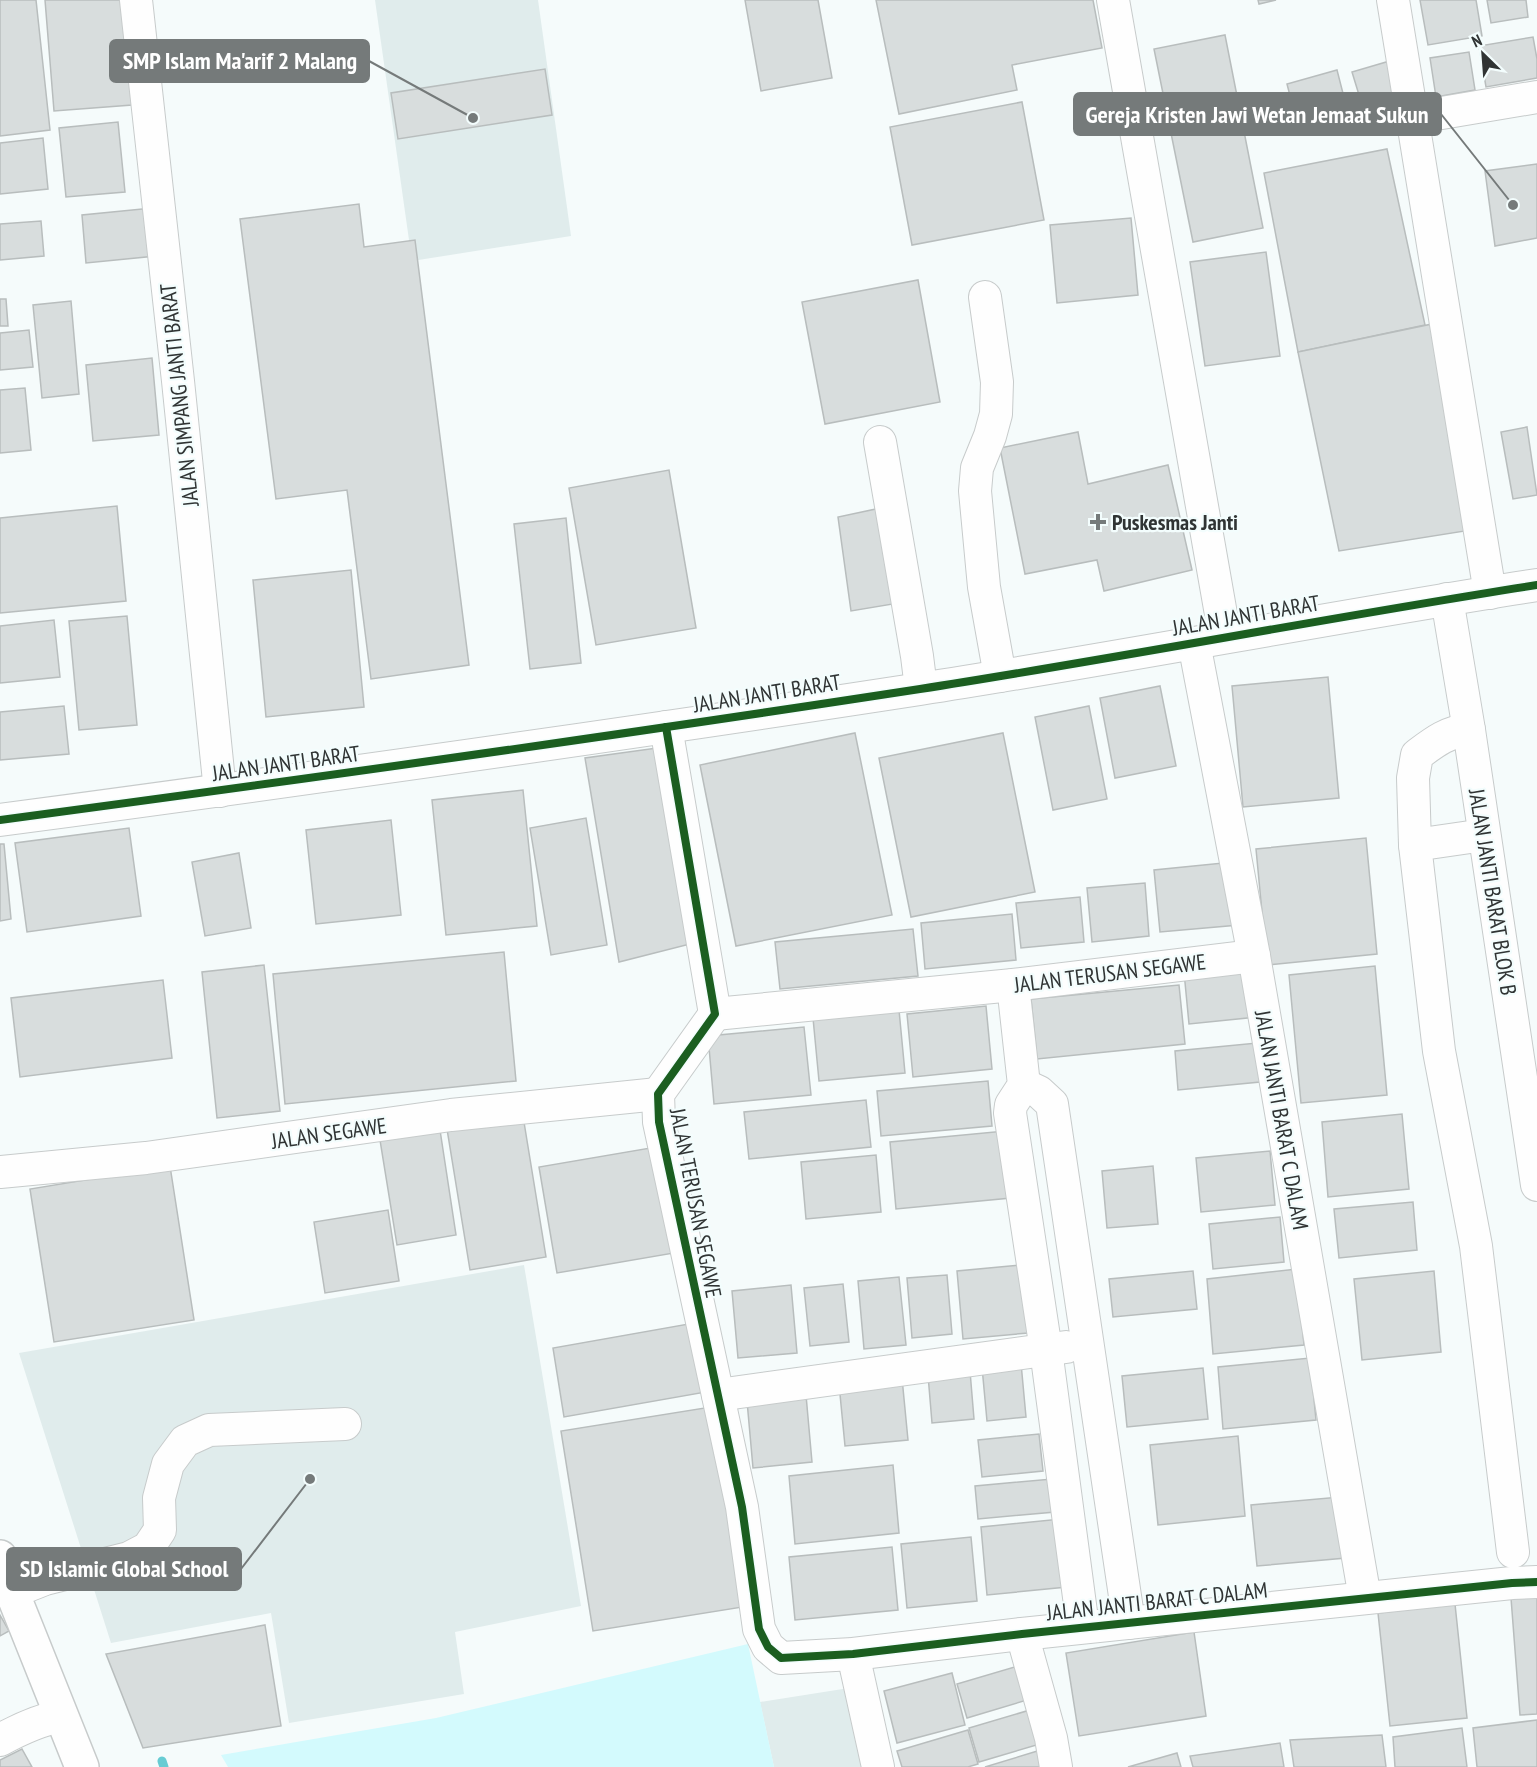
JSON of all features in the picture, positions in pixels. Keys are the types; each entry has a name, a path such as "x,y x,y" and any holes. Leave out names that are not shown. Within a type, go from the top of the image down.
{"main road":[{"path":"0,1557 82,1767"}],"street":[{"name":"JALAN SIMPANG JANTI BARAT","path":"136,0 220,791"},
{"path":"1113,0 1225,637"},
{"path":"1393,0 1490,593"},
{"path":"1412,118 1537,97"},
{"path":"986,297 997,382 996,414 977,468 975,491 984,587 1000,676"},
{"path":"880,441 921,688"},
{"name":"JALAN JANTI BARAT","path":"0,820 666,727 1000,676 1537,585"},
{"name":"JALAN JANTI BARAT BLOK B","path":"1447,599 1469,730 1537,1185"},
{"name":"JALAN JANTI BARAT C DALAM","path":"1194,643 1254,956 1365,1598"},
{"path":"666,727 715,1014"},
{"path":"1469,730 1459,730 1439,739 1417,755 1413,778 1415,845 1439,1051 1476,1246 1513,1552"},
{"path":"1415,845 1484,835"},
{"name":"JALAN TERUSAN SEGAWE","path":"781,1658 768,1647 759,1629 742,1507 658,1122 658,1094 715,1014 1013,985 1254,956"},
{"path":"1013,985 1024,1085 1011,1105 1010,1113 1046,1350 1083,1627"},
{"path":"1024,1085 1039,1092 1052,1104 1129,1623"},
{"name":"JALAN SEGAWE","path":"0,1172 146,1158 451,1115 658,1094"},
{"path":"718,1395 1088,1344"},
{"path":"12,1592 45,1579 129,1558 148,1548 160,1530 159,1498 168,1464 185,1441 209,1430 345,1424"},
{"name":"JALAN JANTI BARAT C DALAM","path":"781,1658 853,1654 1083,1627 1537,1582"},
{"name":"JALAN JANTI BARAT C DALAM","path":"1023,1634 1051,1738 1056,1767"},
{"path":"853,1654 878,1767"},
{"path":"0,1740 45,1719 61,1716"}],"shaded area":[{"path":"375,0 538,0 571,236 412,261"},
{"path":"524,1265 581,1606 455,1632 464,1694 289,1723 271,1613 111,1643 19,1353"},
{"path":"748,1644 774,1767 228,1767 221,1755 436,1718"},
{"path":"849,1688 867,1767 774,1767 760,1702"}],"building":[{"path":"0,0 36,0 50,130 0,136"},
{"path":"45,0 123,0 132,105 54,111"},
{"path":"745,0 818,0 832,78 761,91"},
{"path":"876,0 1093,0 1102,48 1012,65 1017,90 899,114"},
{"path":"1258,0 1276,0 1259,4"},
{"path":"1420,0 1476,0 1482,36 1428,45"},
{"path":"1487,0 1526,0 1528,17 1491,23"},
{"path":"1225,35 1263,228 1193,242 1154,49"},
{"path":"1533,37 1537,59 1537,78 1486,87 1479,46"},
{"path":"1469,52 1475,90 1436,97 1430,58"},
{"path":"1393,60 1404,96 1363,108 1352,72"},
{"path":"545,69 552,115 398,139 391,93"},
{"path":"1337,70 1347,109 1297,123 1287,84"},
{"path":"1022,102 1044,220 912,245 890,127"},
{"path":"118,122 125,192 66,197 59,128"},
{"path":"43,138 48,189 0,194 0,143"},
{"path":"1387,149 1425,325 1298,352 1264,173"},
{"path":"1537,164 1537,238 1495,246 1485,171"},
{"path":"359,204 364,247 415,240 469,665 371,679 347,490 276,499 240,219"},
{"path":"152,208 156,256 86,263 82,215"},
{"path":"1131,218 1138,295 1057,303 1050,225"},
{"path":"41,221 44,256 0,260 0,224"},
{"path":"1266,252 1280,356 1205,366 1190,262"},
{"path":"918,280 940,402 825,424 802,302"},
{"path":"0,299 6,299 8,326 0,326"},
{"path":"71,301 79,394 42,398 33,305"},
{"path":"1432,324 1465,531 1339,551 1298,352"},
{"path":"29,330 33,367 0,370 0,333"},
{"path":"152,358 159,435 93,441 86,365"},
{"path":"25,388 31,450 0,453 0,390"},
{"path":"1527,427 1537,495 1513,499 1501,432"},
{"name":"Puskesmas Janti","path":"1078,432 1088,484 1168,465 1192,570 1104,591 1097,560 1025,574 1000,448"},
{"path":"669,470 696,628 596,645 569,488"},
{"path":"117,506 126,601 0,613 0,518"},
{"path":"876,509 893,604 851,611 838,517"},
{"path":"566,518 581,663 530,669 514,524"},
{"path":"351,570 364,707 266,717 253,580"},
{"path":"127,616 137,725 79,730 69,621"},
{"path":"54,620 60,677 0,683 0,626"},
{"path":"1328,677 1339,798 1243,807 1232,686"},
{"path":"1160,686 1176,766 1115,778 1100,698"},
{"path":"64,706 69,754 0,760 0,712"},
{"path":"1089,706 1107,799 1053,810 1035,717"},
{"path":"855,733 892,915 736,946 700,765"},
{"path":"1003,733 1035,892 911,917 879,758"},
{"path":"664,747 694,943 619,962 585,758"},
{"path":"523,790 537,926 446,935 432,800"},
{"path":"586,818 607,945 551,955 530,828"},
{"path":"391,820 401,915 316,924 306,830"},
{"path":"129,828 141,916 27,932 15,843"},
{"path":"1366,838 1377,954 1267,965 1256,849"},
{"path":"0,844 4,844 11,919 0,921"},
{"path":"239,853 251,928 205,936 192,862"},
{"path":"1233,862 1239,925 1160,932 1154,870"},
{"path":"1145,883 1149,936 1092,942 1087,888"},
{"path":"1080,897 1084,942 1021,948 1016,903"},
{"path":"1012,914 1016,960 925,969 921,923"},
{"path":"913,929 918,976 780,989 775,942"},
{"path":"504,952 516,1081 285,1104 273,974"},
{"path":"264,965 280,1111 217,1118 202,972"},
{"path":"1252,966 1257,1017 1189,1024 1184,972"},
{"path":"1375,966 1387,1095 1301,1103 1289,975"},
{"path":"163,980 172,1058 20,1077 11,998"},
{"path":"1179,985 1185,1044 1037,1059 1031,999"},
{"path":"986,1006 992,1069 913,1077 907,1014"},
{"path":"899,1010 905,1073 819,1081 813,1018"},
{"path":"804,1027 811,1095 714,1104 708,1036"},
{"path":"1257,1043 1260,1082 1178,1090 1175,1051"},
{"path":"988,1081 992,1126 881,1136 877,1091"},
{"path":"866,1100 871,1147 749,1159 744,1112"},
{"path":"1402,1114 1409,1189 1328,1197 1322,1122"},
{"path":"523,1116 546,1257 470,1270 447,1129"},
{"path":"440,1130 456,1235 397,1245 380,1140"},
{"path":"1005,1131 1011,1198 896,1209 890,1142"},
{"path":"656,1147 674,1253 557,1273 539,1167"},
{"path":"1270,1151 1275,1205 1201,1212 1196,1158"},
{"path":"876,1155 881,1212 806,1219 801,1162"},
{"path":"170,1166 194,1320 54,1342 30,1189"},
{"path":"1153,1166 1158,1224 1107,1228 1102,1171"},
{"path":"1413,1202 1417,1250 1339,1258 1334,1209"},
{"path":"388,1210 399,1281 325,1293 314,1222"},
{"path":"1280,1217 1284,1262 1213,1269 1209,1224"},
{"path":"1021,1265 1028,1333 963,1339 957,1271"},
{"path":"1297,1269 1304,1345 1213,1354 1207,1279"},
{"path":"1193,1271 1197,1309 1113,1317 1109,1279"},
{"path":"1434,1271 1441,1352 1362,1360 1354,1279"},
{"path":"947,1275 952,1334 912,1338 907,1278"},
{"path":"899,1277 906,1345 864,1349 858,1281"},
{"path":"843,1284 849,1342 810,1346 804,1288"},
{"path":"791,1285 797,1353 738,1358 732,1291"},
{"path":"694,1323 706,1392 564,1417 553,1348"},
{"path":"1310,1358 1316,1420 1223,1429 1218,1367"},
{"path":"1021,1363 1026,1417 987,1421 982,1367"},
{"path":"1203,1368 1208,1419 1127,1427 1122,1376"},
{"path":"970,1371 974,1419 932,1423 928,1375"},
{"path":"902,1378 908,1440 845,1446 839,1384"},
{"path":"806,1395 812,1462 753,1468 747,1401"},
{"path":"717,1406 749,1606 593,1631 561,1431"},
{"path":"1039,1434 1043,1471 982,1477 978,1440"},
{"path":"1238,1436 1245,1516 1158,1525 1150,1445"},
{"path":"893,1465 899,1533 795,1544 789,1476"},
{"path":"1052,1479 1055,1512 978,1519 975,1486"},
{"path":"1340,1497 1346,1558 1257,1566 1251,1505"},
{"path":"1061,1519 1067,1587 987,1595 981,1527"},
{"path":"971,1537 977,1601 907,1608 901,1544"},
{"path":"892,1547 898,1610 795,1620 789,1557"},
{"path":"1537,1596 1537,1714 1520,1715 1511,1598"},
{"path":"1455,1604 1467,1718 1390,1726 1378,1613"},
{"path":"0,1615 9,1631 0,1636"},
{"path":"265,1625 281,1726 143,1748 106,1654"},
{"path":"1194,1632 1206,1716 1079,1736 1066,1653"},
{"path":"1028,1663 1037,1697 967,1718 957,1684"},
{"path":"952,1673 965,1725 897,1743 884,1691"},
{"path":"1040,1707 1050,1741 979,1762 969,1728"},
{"path":"1537,1720 1537,1767 1477,1767 1473,1728"},
{"path":"1462,1728 1467,1767 1395,1767 1393,1737"},
{"path":"968,1730 978,1764 968,1767 902,1767 897,1751"},
{"path":"1382,1735 1386,1767 1294,1767 1290,1740"},
{"path":"1280,1743 1284,1767 1193,1767 1190,1756"},
{"path":"22,1749 32,1767 0,1767 0,1760"},
{"path":"1044,1749 1049,1767 985,1767"},
{"path":"1177,1753 1181,1767 1128,1767"}],"waterway":[{"path":"162,1761 164,1767"}],"cycle path":[{"path":"0,820 460,757 920,689 1537,585"},
{"path":"666,727 715,1014 658,1094 659,1122 742,1507 759,1629 768,1647 781,1658 853,1654 1022,1634 1537,1582"}],"place":[{"name":"SMP Islam Ma'arif 2 Malang","path":"473,118"},
{"name":"Gereja Kristen Jawi Wetan Jemaat Sukun","path":"1513,205"},
{"name":"Puskesmas Janti","path":"1098,522"},
{"name":"SD Islamic Global School","path":"310,1479"}]}
